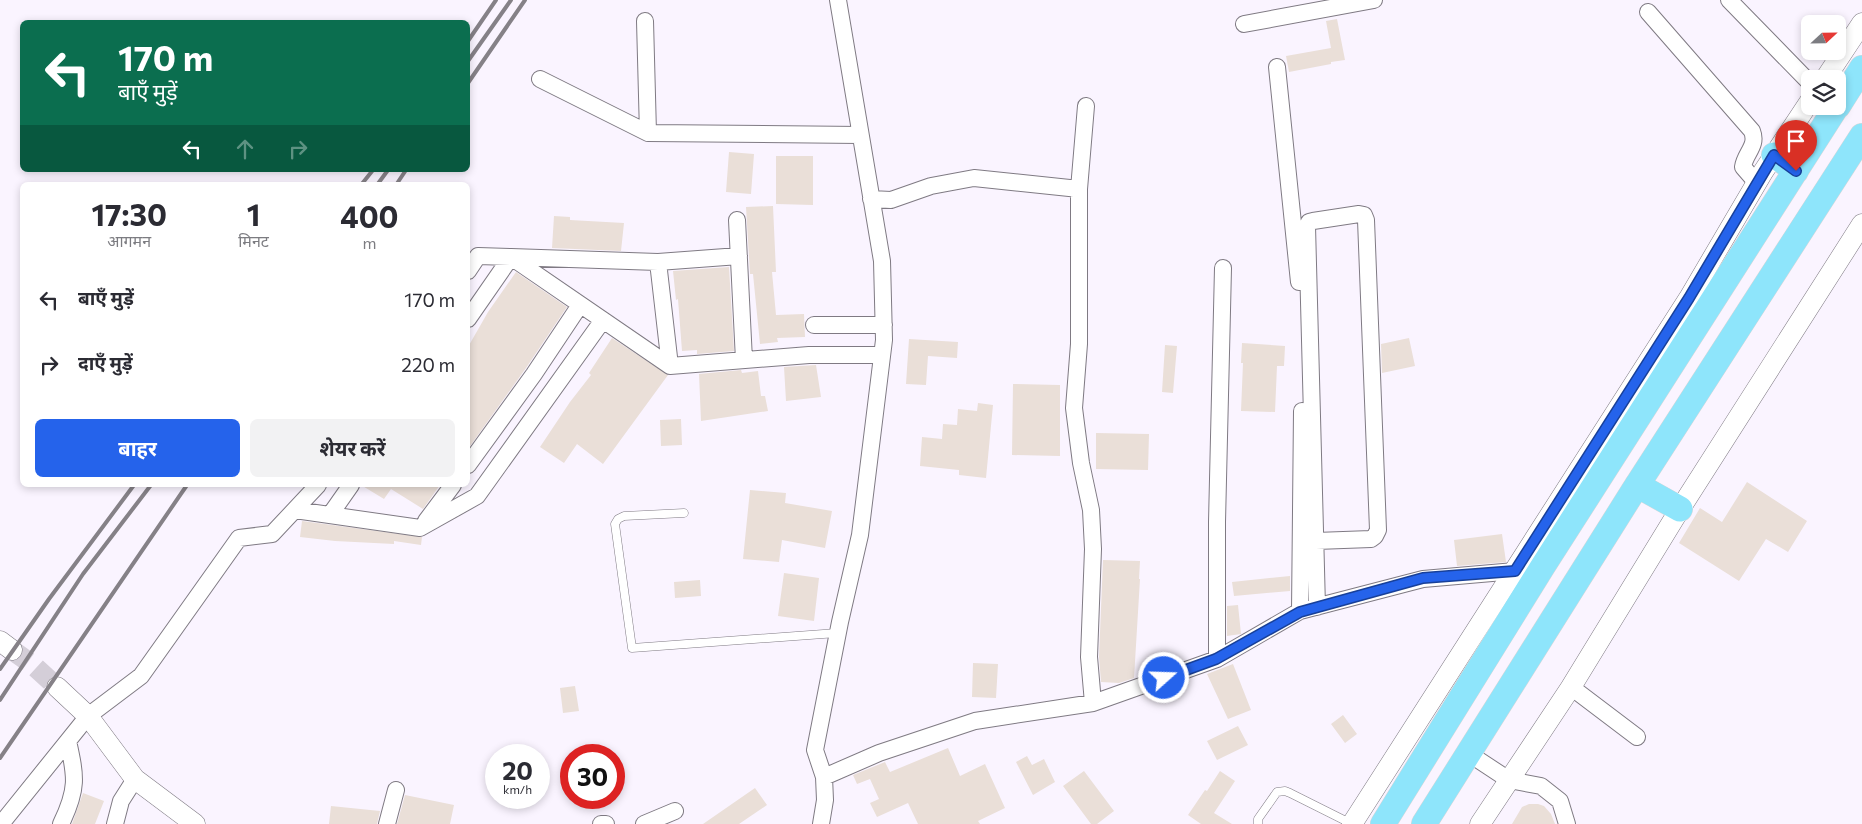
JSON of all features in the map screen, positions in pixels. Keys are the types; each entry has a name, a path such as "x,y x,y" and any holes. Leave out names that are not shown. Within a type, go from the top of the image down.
{"main road":[{"path":"1846,92 1862,68"},
{"path":"1383,824 1538,574 1831,115"},
{"path":"1424,824 1637,485 1862,136"},
{"path":"1774,155 1796,171"},
{"path":"1637,485 1680,509"}],"street":[{"path":"821,824 825,800 824,776 815,750 837,633 860,535 884,326 882,261 870,199 838,0"},
{"path":"1244,24 1374,0"},
{"path":"1729,0 1801,73"},
{"path":"1648,12 1752,131 1755,138 1754,146 1744,159 1743,167 1756,182"},
{"path":"645,21 648,133"},
{"path":"1831,70 1862,23"},
{"path":"1277,67 1299,282 1302,370 1300,612"},
{"path":"540,79 648,133 860,135"},
{"path":"1086,106 1079,189 1079,344 1074,408 1081,463 1091,510 1093,549 1089,657 1093,703"},
{"path":"1352,824 1689,298 1756,182 1801,114"},
{"path":"870,199 891,200 931,186 974,178 1079,189"},
{"path":"1316,541 1371,539 1378,530 1366,220 1364,215 1360,214 1313,221 1309,222 1307,226 1317,607"},
{"path":"737,220 744,360"},
{"path":"1480,824 1571,687 1680,509 1862,224"},
{"path":"470,268 478,256 658,262 739,256"},
{"path":"511,257 670,366 809,354 882,355"},
{"path":"470,316 511,257"},
{"path":"658,262 670,366"},
{"path":"1216,659 1223,268"},
{"path":"470,462 534,374 580,305"},
{"path":"295,510 420,528 477,496 603,320"},
{"path":"814,325 884,326"},
{"path":"1,824 88,716 142,676 239,538 272,534 316,487"},
{"path":"330,515 350,487"},
{"path":"420,528 451,487"},
{"path":"824,776 879,753 975,721 1093,703 1216,659 1300,612 1423,578 1515,571"},
{"path":"57,687 88,716 135,779 195,824"},
{"path":"1571,687 1636,738"},
{"path":"61,824 75,790 75,772 68,740"},
{"path":"1468,753 1509,780 1541,786 1560,801 1567,824"},
{"path":"115,824 122,801 135,779"},
{"path":"387,824 396,790"},
{"path":"644,824 675,812"},
{"path":"601,824 606,824"}],"lane":[{"path":"684,513 624,516 618,519 615,524 632,648 837,633"},
{"path":"1258,824 1258,820 1277,792 1281,791 1290,793 1352,824"}],"building":[{"path":"1337,19 1345,60 1289,72 1286,56 1331,48 1326,21"},
{"path":"729,152 754,154 751,194 726,192"},
{"path":"776,156 813,156 813,205 776,204"},
{"path":"773,206 776,272 772,272 776,315 804,314 805,337 777,338 778,342 760,344 753,274 750,274 746,207"},
{"path":"554,216 570,217 570,220 624,223 621,251 552,248"},
{"path":"729,267 734,351 697,354 697,350 682,351 678,299 676,300 673,271"},
{"path":"516,272 567,307 470,446 470,344 488,312"},
{"path":"612,338 668,375 603,464 577,444 564,463 540,447 570,402 591,375 589,373"},
{"path":"1409,338 1415,366 1382,373 1381,344"},
{"path":"909,339 958,342 957,358 928,356 926,385 906,384"},
{"path":"1242,343 1285,346 1284,366 1277,366 1275,412 1241,411"},
{"path":"1165,345 1177,346 1173,393 1162,392"},
{"path":"816,365 821,397 786,401 784,367"},
{"path":"741,370 742,373 758,371 761,396 765,396 768,411 701,421 699,374"},
{"path":"1013,384 1060,385 1060,456 1012,455"},
{"path":"978,403 993,405 986,478 959,475 959,470 920,466 922,437 942,439 943,424 957,425 958,409 977,411"},
{"path":"681,419 682,445 661,446 660,420"},
{"path":"1096,433 1149,434 1148,470 1096,469"},
{"path":"1747,482 1807,521 1788,552 1766,539 1739,581 1679,543 1700,508 1722,522"},
{"path":"364,487 439,487 423,509 391,489 384,499"},
{"path":"750,490 786,493 785,503 832,511 825,548 782,540 779,562 743,559"},
{"path":"302,521 422,537 421,545 394,541 394,544 300,537"},
{"path":"1502,534 1506,562 1457,566 1454,540"},
{"path":"1103,560 1140,561 1134,678 1119,683 1101,682 1099,657"},
{"path":"784,573 819,578 814,621 778,616"},
{"path":"1290,576 1290,591 1234,596 1232,582"},
{"path":"700,580 701,596 675,598 674,582"},
{"path":"1238,605 1241,634 1227,636 1227,606"},
{"path":"973,663 998,664 996,698 972,697"},
{"path":"1233,664 1251,710 1228,719 1207,674"},
{"path":"575,686 579,711 563,713 560,688"},
{"path":"1343,715 1357,734 1345,743 1331,724"},
{"path":"1238,726 1248,745 1217,760 1207,741"},
{"path":"948,748 960,776 985,764 1005,808 978,821 980,824 918,824 908,803 877,817 870,803 879,799 870,779 857,784 853,775 885,762 890,772"},
{"path":"1027,756 1032,765 1044,759 1055,782 1033,795 1016,762"},
{"path":"1084,771 1114,811 1097,824 1091,824 1063,786"},
{"path":"1220,771 1235,781 1214,813 1232,824 1201,824 1188,815"},
{"path":"755,788 767,805 739,824 703,824"},
{"path":"83,793 104,801 95,824 72,824"},
{"path":"405,795 454,805 450,824 397,824"},
{"path":"1529,804 1544,806 1551,814 1555,824 1512,824 1522,807"},
{"path":"331,806 380,811 377,824 329,824"}],"tunnel":[{"path":"12,650 33,665 57,687"}],"railway":[{"path":"470,38 496,0"},
{"path":"470,58 511,0"},
{"path":"470,80 525,0"},
{"path":"363,182 371,172"},
{"path":"379,182 387,172"},
{"path":"398,182 405,172"},
{"path":"0,669 49,599 133,487"},
{"path":"0,700 83,574 149,487"},
{"path":"0,758 186,487"}],"route":[{"path":"1164,678 1216,659 1300,612 1423,578 1515,571 1689,298 1774,155 1796,171"}]}
